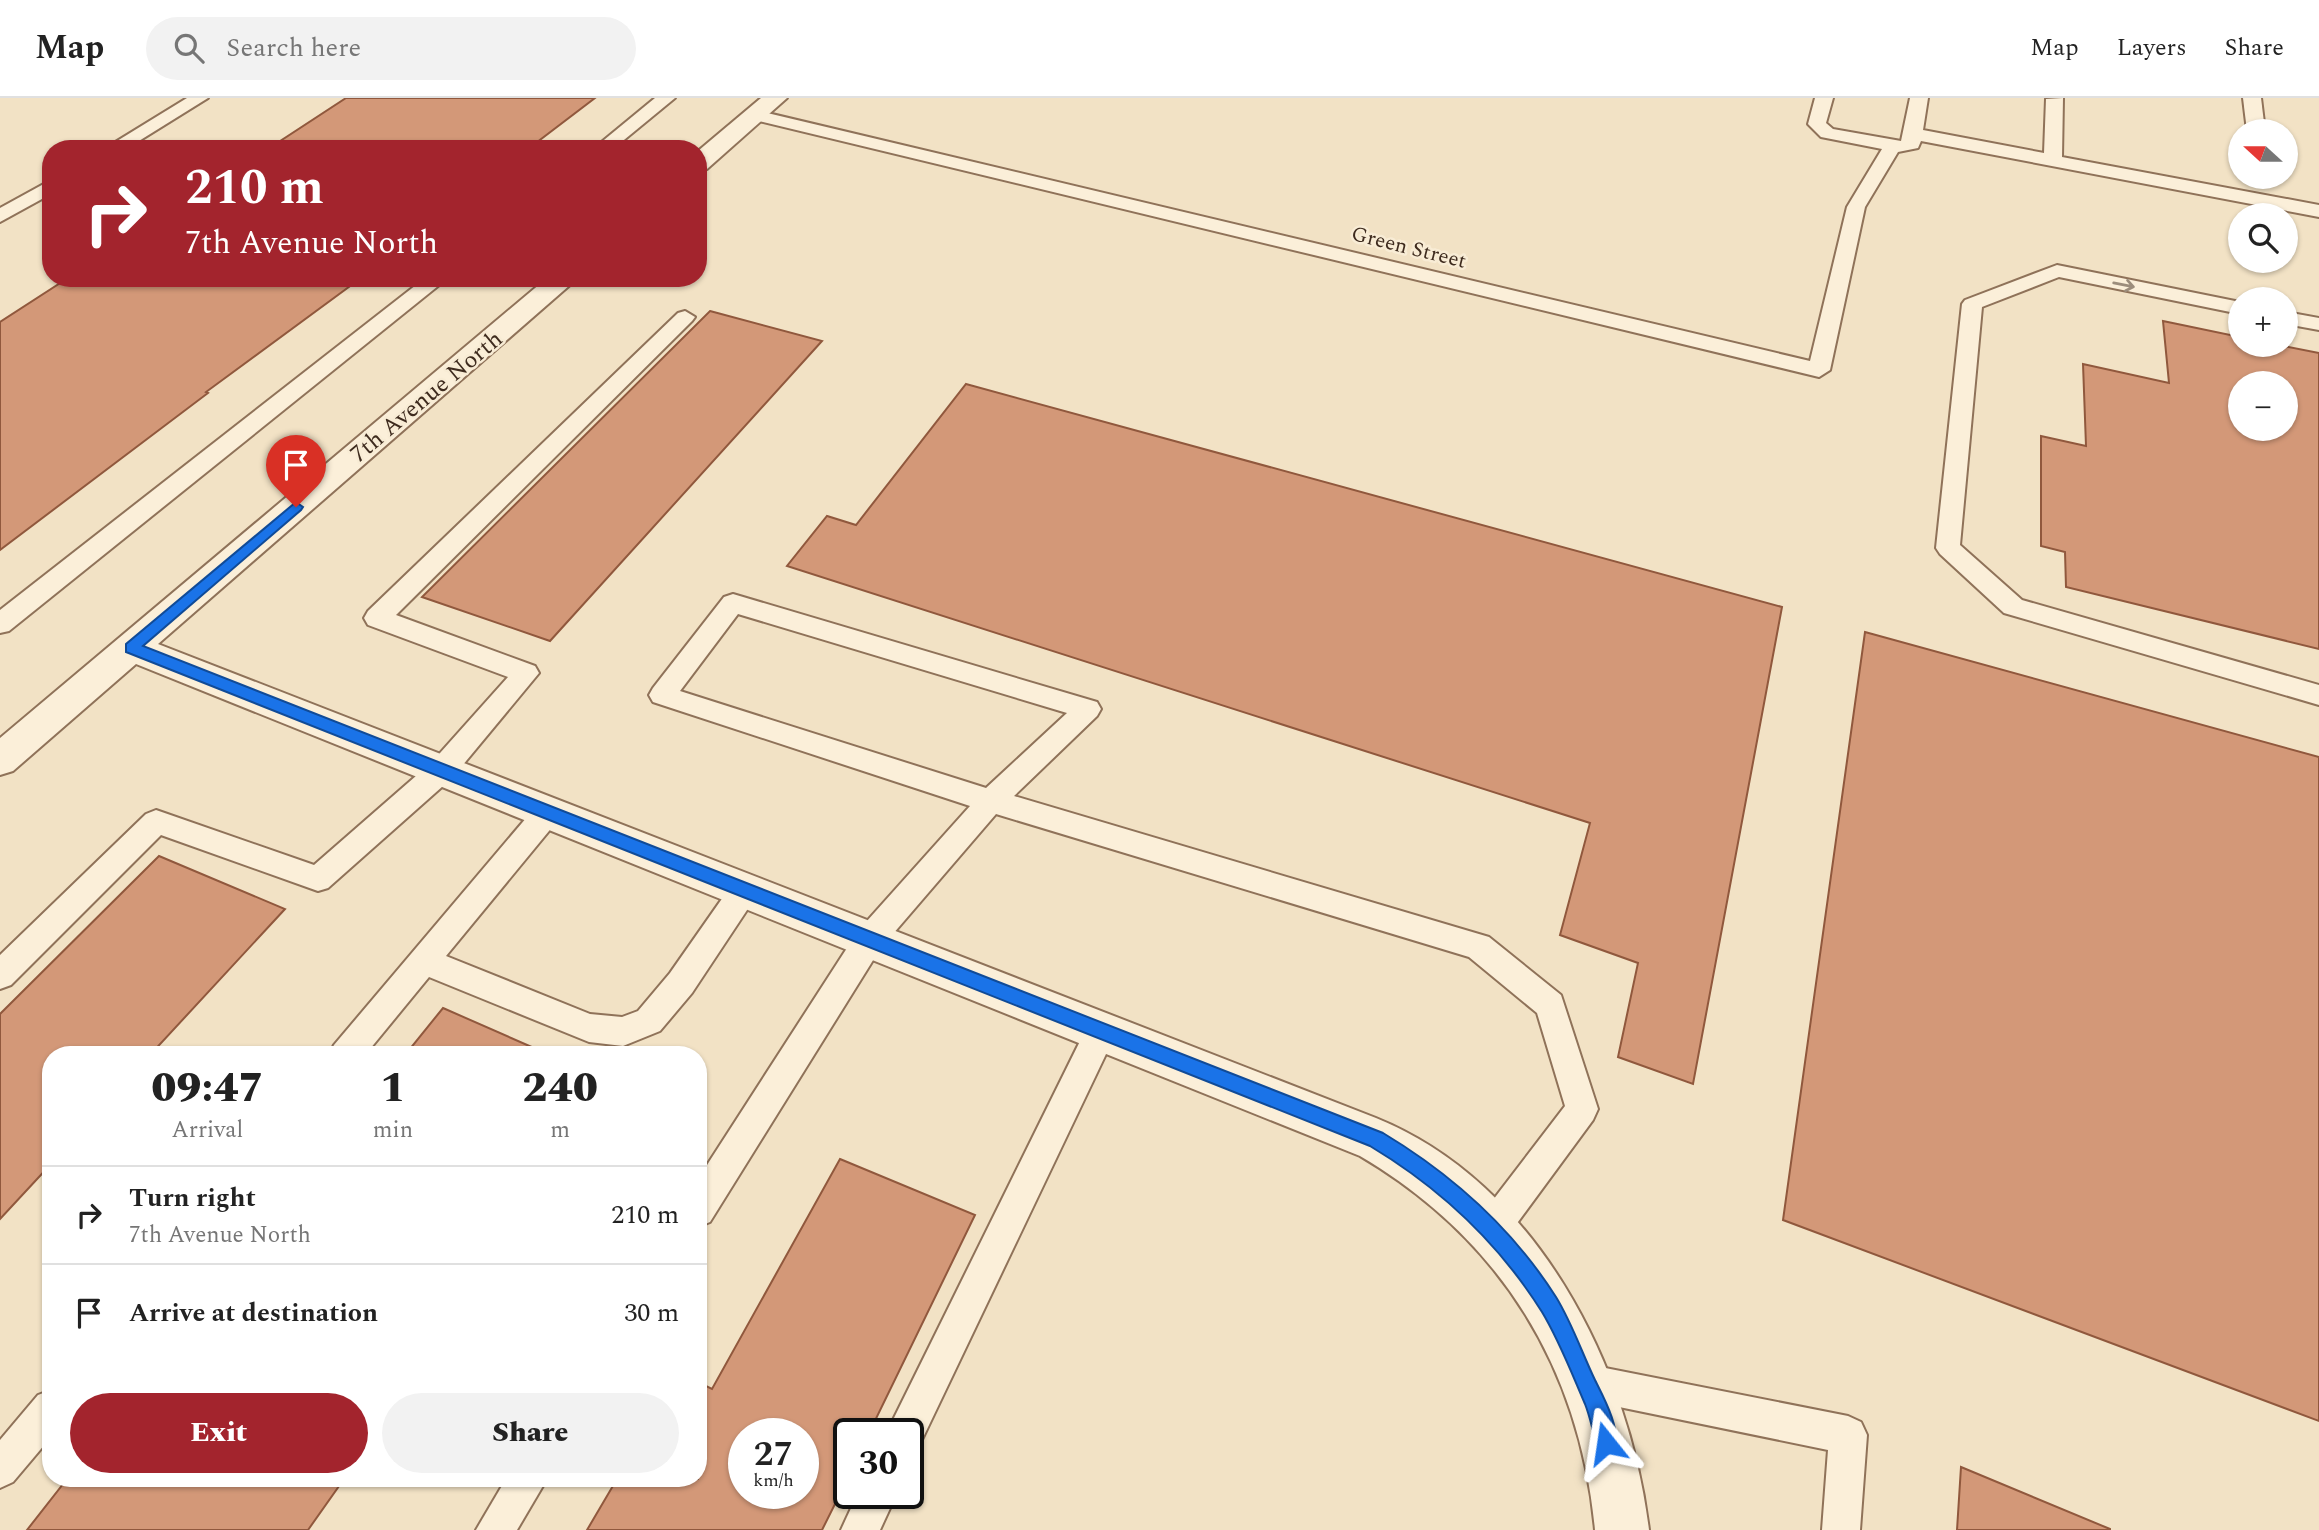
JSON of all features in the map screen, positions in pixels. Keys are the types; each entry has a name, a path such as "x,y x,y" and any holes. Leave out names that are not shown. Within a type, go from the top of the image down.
{"street":[{"path":"707,156 775,98"},
{"name":"7th Avenue North","path":"0,760 553,287"},
{"path":"131,648 1376,1140 1418,1164 1456,1194 1492,1229 1549,1305 1597,1405 1612,1461 1622,1530"}],"lane":[{"path":"128,140 199,98"},
{"path":"613,140 666,98"},
{"path":"1824,98 1817,124 1827,133 1893,145 1912,144 1919,98"},
{"path":"2053,160 2054,98 2067,98"},
{"path":"2252,98 2255,119"},
{"name":"Green Street","path":"755,115 1819,370 1856,207 1893,145"},
{"path":"1914,134 2319,211"},
{"path":"2262,189 2263,201"},
{"path":"0,216 42,191"},
{"path":"2228,307 2057,271 1972,304 1948,548 2013,607 2319,695"},
{"path":"0,624 427,287"},
{"path":"0,975 156,822 318,879 442,770 526,673 377,618 685,317"},
{"path":"2298,320 2319,324"},
{"path":"707,1196 869,940 991,801 1088,709 733,604 662,695 991,801 1478,946 1550,1005 1582,1109 1492,1229"},
{"path":"353,1046 548,812"},
{"path":"424,961 589,1028 623,1032 649,1021 681,983 743,892"},
{"path":"913,1418 1100,1033"},
{"path":"1585,1382 1848,1435 1841,1530"},
{"path":"0,1469 42,1419"},
{"path":"495,1530 523,1487"},
{"path":"860,1530 870,1509"}],"building":[{"path":"346,98 595,98 540,140 282,140"},
{"path":"54,287 349,287 206,392 208,393 0,550 0,322"},
{"path":"710,311 822,341 550,641 422,597"},
{"path":"2163,321 2228,335 2228,357 2298,357 2298,349 2319,353 2319,649 2066,587 2065,552 2041,546 2041,436 2086,446 2083,364 2169,383"},
{"path":"966,384 1782,607 1693,1084 1618,1057 1638,963 1560,935 1590,823 787,566 827,516 856,525"},
{"path":"1865,632 2319,757 2319,1421 1783,1220"},
{"path":"159,856 285,909 158,1046 42,1046 42,1174 0,1219 0,1014"},
{"path":"443,1008 530,1046 412,1046"},
{"path":"840,1159 975,1215 876,1418 833,1418 833,1508 822,1530 587,1530 612,1487 707,1487 707,1386 712,1389"},
{"path":"1961,1467 2110,1529 2110,1530 1957,1530"},
{"path":"61,1487 338,1487 308,1530 27,1530"}],"route":[{"path":"296,507 131,648 1376,1140 1418,1164 1456,1194 1492,1229 1549,1305 1597,1405 1606,1443"}]}
